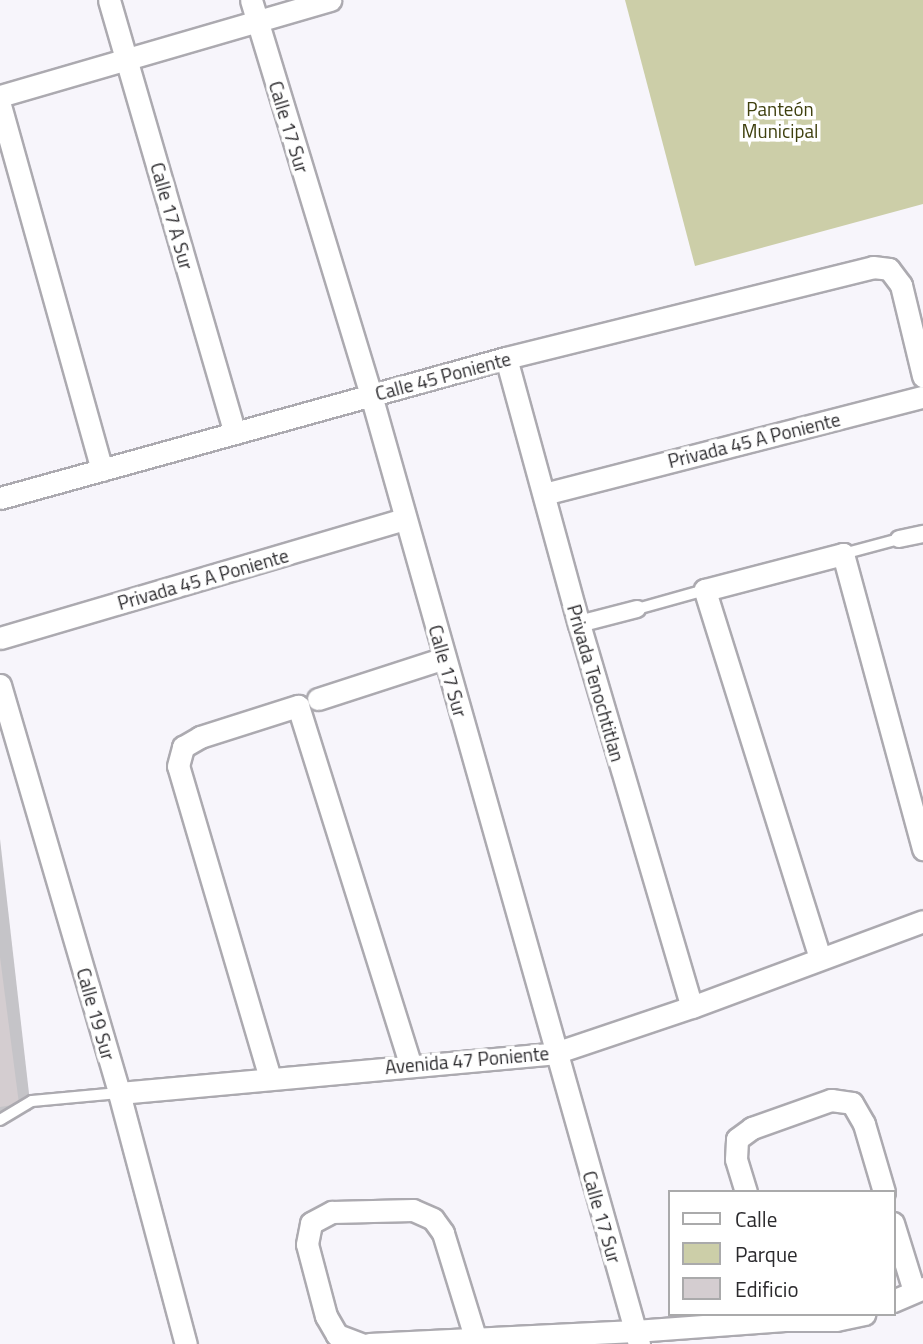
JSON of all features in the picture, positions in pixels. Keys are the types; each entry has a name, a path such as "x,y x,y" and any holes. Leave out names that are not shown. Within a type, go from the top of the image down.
{"street":[{"name":"Calle 17 A Sur","path":"109,0 235,433"},
{"name":"Calle 17 Sur","path":"251,0 371,395 637,1338"},
{"path":"0,96 330,0"},
{"path":"0,105 102,470"},
{"name":"Calle 45 Poniente","path":"0,498 506,358 873,267 889,269 901,285 923,376"},
{"name":"Privada Tenochtitlan","path":"506,358 579,624 692,1007"},
{"name":"Privada 45 A Poniente","path":"544,494 923,397"},
{"name":"Privada 45 A Poniente","path":"0,638 405,519"},
{"path":"899,539 923,534"},
{"path":"820,958 705,590 843,554 923,849"},
{"path":"579,624 637,608"},
{"path":"270,1078 178,766 183,747 200,737 444,658"},
{"name":"Calle 19 Sur","path":"0,685 119,1093 186,1344"},
{"path":"308,703 411,1066"},
{"name":"Avenida 47 Poniente","path":"119,1093 555,1053 692,1007 923,921"},
{"path":"745,1190 736,1159 737,1139 752,1128 831,1100 852,1103 864,1124 883,1190"},
{"path":"361,1344 337,1335 326,1316 307,1244 311,1223 332,1212 413,1210 433,1219 443,1233 475,1337"},
{"path":"895,1228 918,1289 895,1300"},
{"path":"369,1344 475,1337 637,1338 785,1317 836,1320 855,1316"}],"lane":[{"path":"843,554 899,539"},
{"path":"637,608 705,590"},
{"name":"Avenida 47 Poniente","path":"0,1120 32,1101 119,1093"}],"green space":[{"name":"Panteón Municipal","path":"625,0 923,0 923,204 695,266"}],"building":[{"path":"0,957 19,1104 0,1107"}]}
